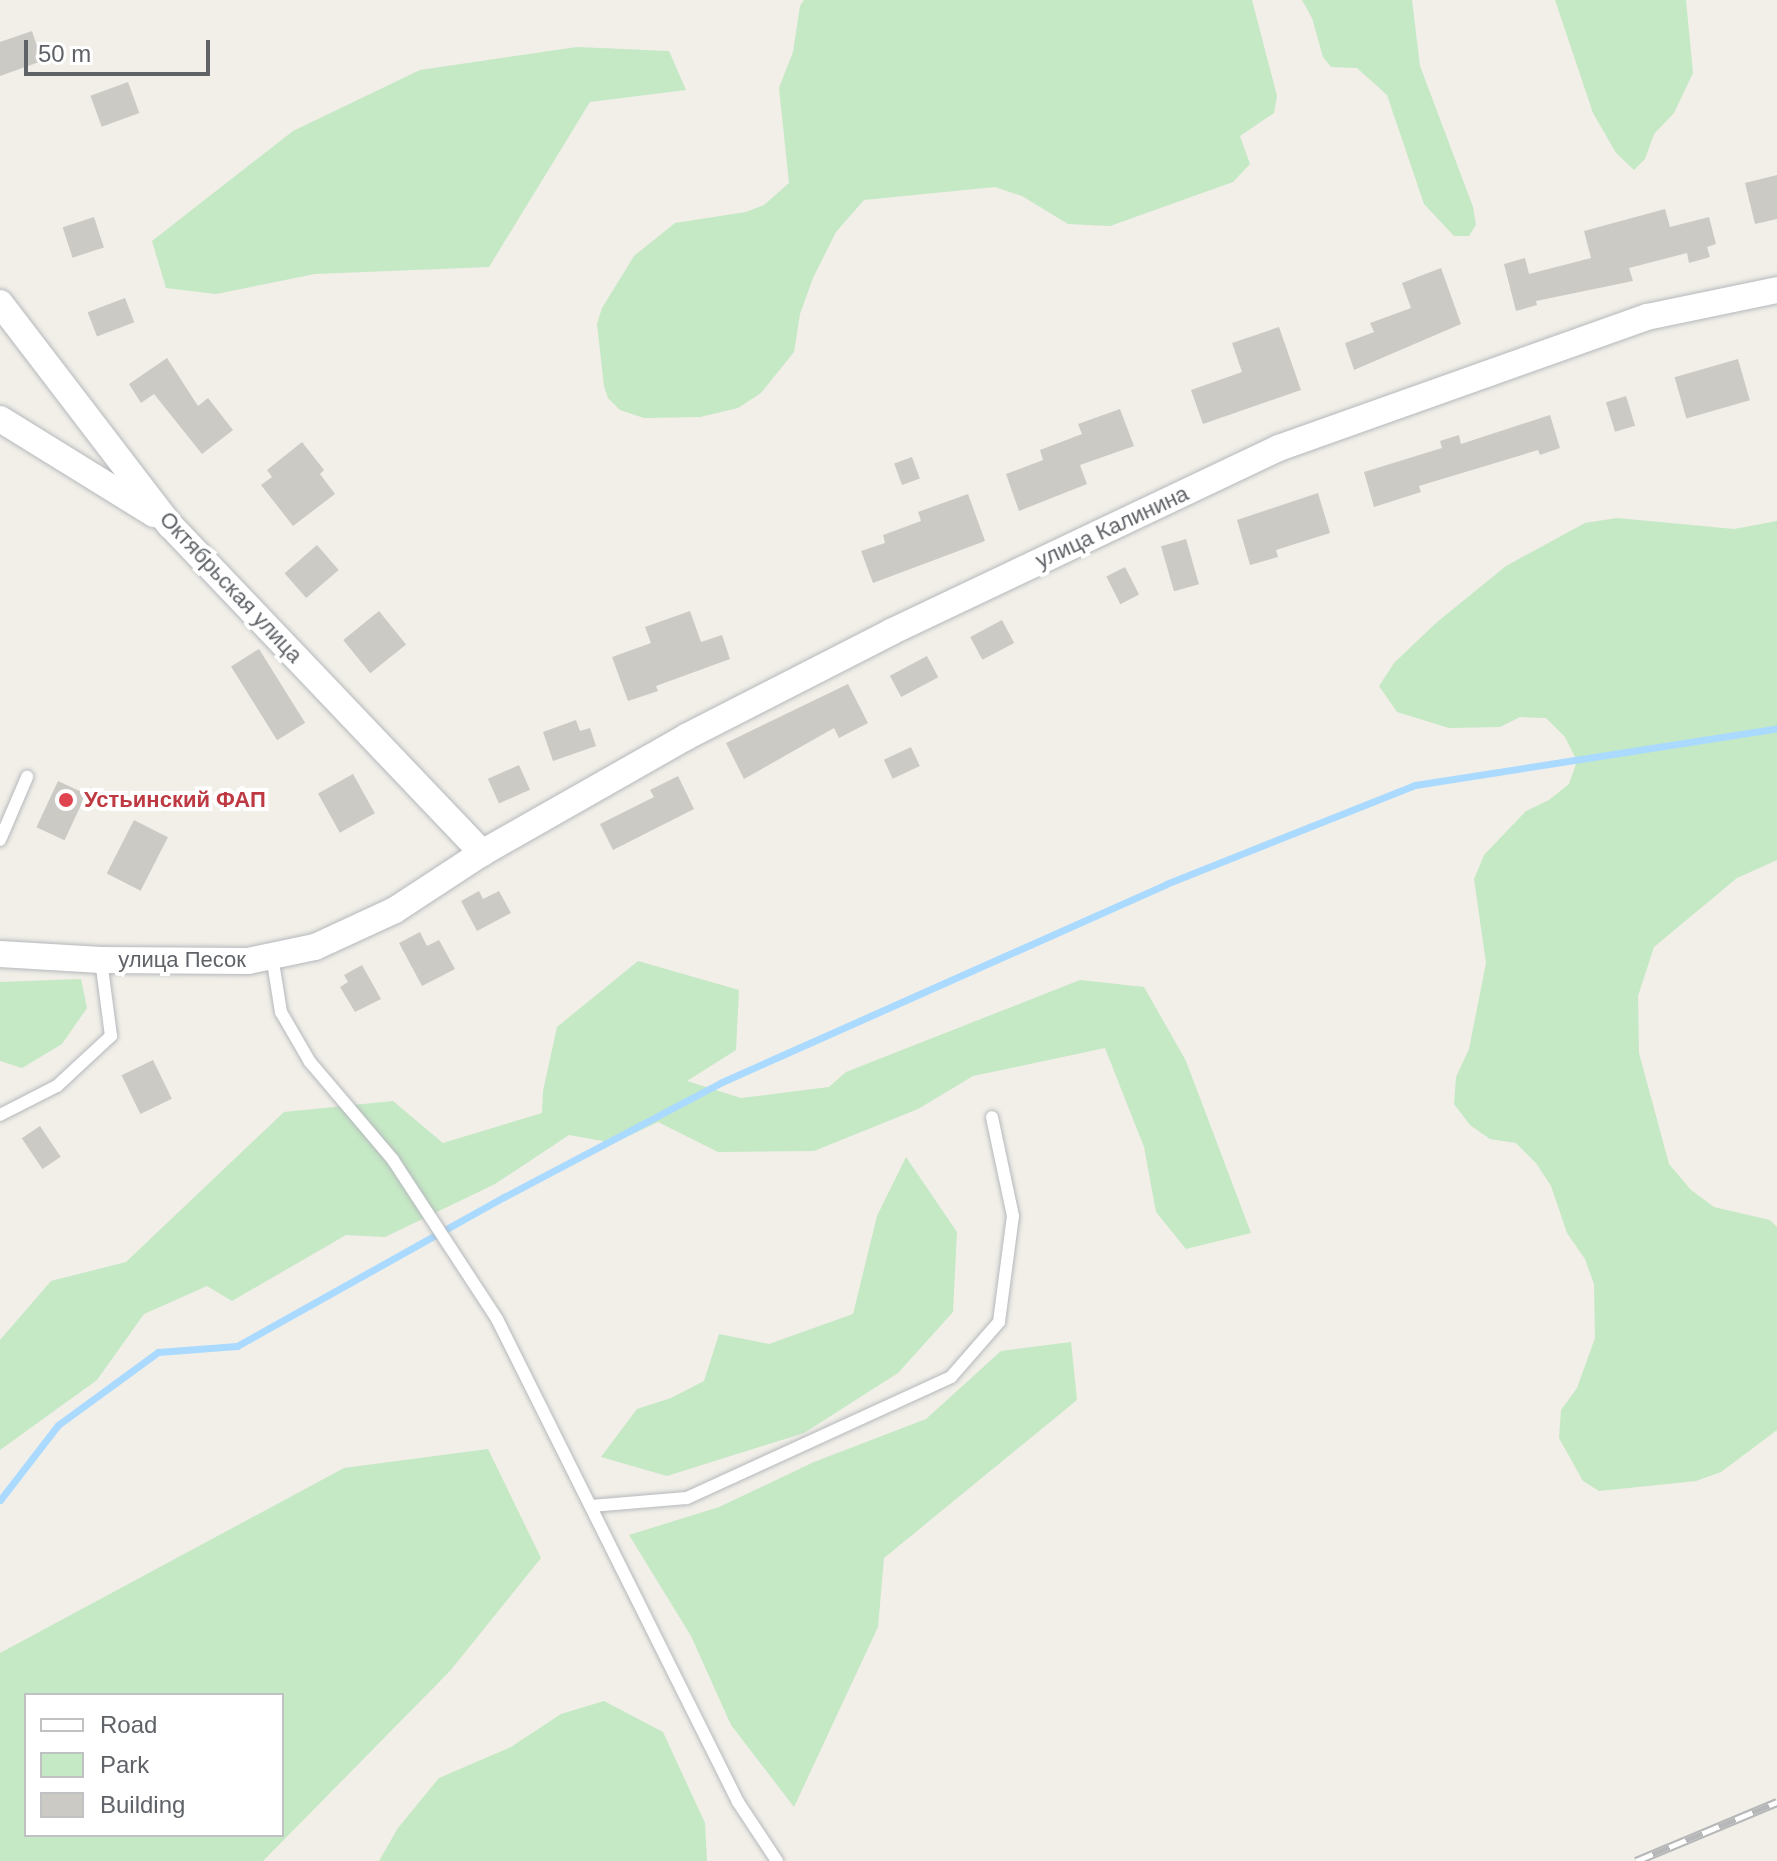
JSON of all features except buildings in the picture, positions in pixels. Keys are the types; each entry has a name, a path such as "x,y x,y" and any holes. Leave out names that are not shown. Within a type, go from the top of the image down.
{"street":[{"name":"улица Калинина","path":"482,853 686,737 891,632 1279,448 1647,317 1777,290"},
{"name":"Октябрьская улица","path":"0,303 170,525 482,853"},
{"path":"0,419 170,525"},
{"name":"улица Песок","path":"0,954 101,960 248,961 315,947 395,910 482,853"}],"lane":[{"path":"0,840 27,777"},
{"path":"272,956 281,1012 310,1062 393,1160 497,1319 738,1802 777,1861"},
{"path":"0,1115 57,1086 111,1036 101,960"},
{"path":"591,1506 687,1498 951,1377 999,1322 1013,1216 992,1117"}],"green space":[{"path":"804,0 1252,0 1277,96 1274,113 1240,136 1250,164 1233,182 1110,226 1068,224 1022,196 995,187 864,200 836,232 813,278 800,314 794,352 761,393 738,408 700,417 644,418 620,410 608,398 604,386 597,324 602,308 634,256 675,223 746,212 764,205 789,183 779,88 793,52 800,6"},
{"path":"1302,0 1412,0 1420,66 1473,207 1476,225 1469,236 1454,236 1424,204 1387,95 1357,68 1331,67 1323,57 1312,18"},
{"path":"1555,0 1686,0 1693,73 1674,113 1654,134 1645,159 1634,170 1616,153 1593,113"},
{"path":"577,47 669,51 686,90 590,102 489,267 315,274 216,294 166,288 152,241 293,131 420,70"},
{"path":"1617,518 1734,529 1777,521 1777,860 1737,878 1654,947 1638,996 1639,1053 1669,1164 1691,1190 1714,1207 1770,1220 1777,1227 1777,1430 1721,1472 1696,1481 1599,1491 1583,1481 1559,1438 1561,1410 1577,1388 1595,1338 1594,1284 1585,1259 1567,1233 1551,1186 1536,1163 1516,1143 1490,1139 1470,1125 1454,1104 1456,1077 1469,1049 1486,963 1474,879 1484,855 1526,811 1549,800 1569,784 1577,761 1565,737 1546,718 1520,717 1500,727 1449,728 1397,712 1379,686 1394,663 1436,623 1506,566 1585,523"},
{"path":"638,961 739,990 736,1050 687,1081 741,1098 829,1087 846,1072 1080,980 1144,987 1186,1061 1251,1233 1186,1249 1156,1212 1144,1147 1105,1048 973,1076 918,1109 814,1151 718,1152 658,1122 614,1143 569,1135 495,1184 385,1237 346,1235 232,1301 207,1286 144,1314 97,1380 0,1450 0,1340 51,1281 126,1262 284,1112 393,1101 443,1143 542,1113 543,1091 557,1027"},
{"path":"81,979 87,1008 62,1044 22,1068 0,1061 0,982"},
{"path":"906,1157 957,1232 953,1312 898,1373 804,1433 667,1476 601,1457 637,1409 671,1398 704,1381 719,1334 769,1344 853,1314 877,1216"},
{"path":"1071,1342 1077,1400 884,1558 878,1627 794,1807 731,1725 691,1636 629,1535 719,1507 814,1462 926,1419 1001,1351"},
{"path":"488,1449 541,1558 450,1671 263,1861 0,1861 0,1653 344,1468"},
{"path":"604,1701 663,1732 705,1823 707,1861 379,1861 398,1828 439,1778 511,1747 561,1714"}],"waterway":[{"path":"0,1500 58,1425 158,1352 237,1346 504,1197 722,1082 1166,884 1415,785 1777,728"}],"railway":[{"path":"1636,1861 1777,1802"}],"place":[{"name":"Устьинский ФАП","path":"66,800"}]}
